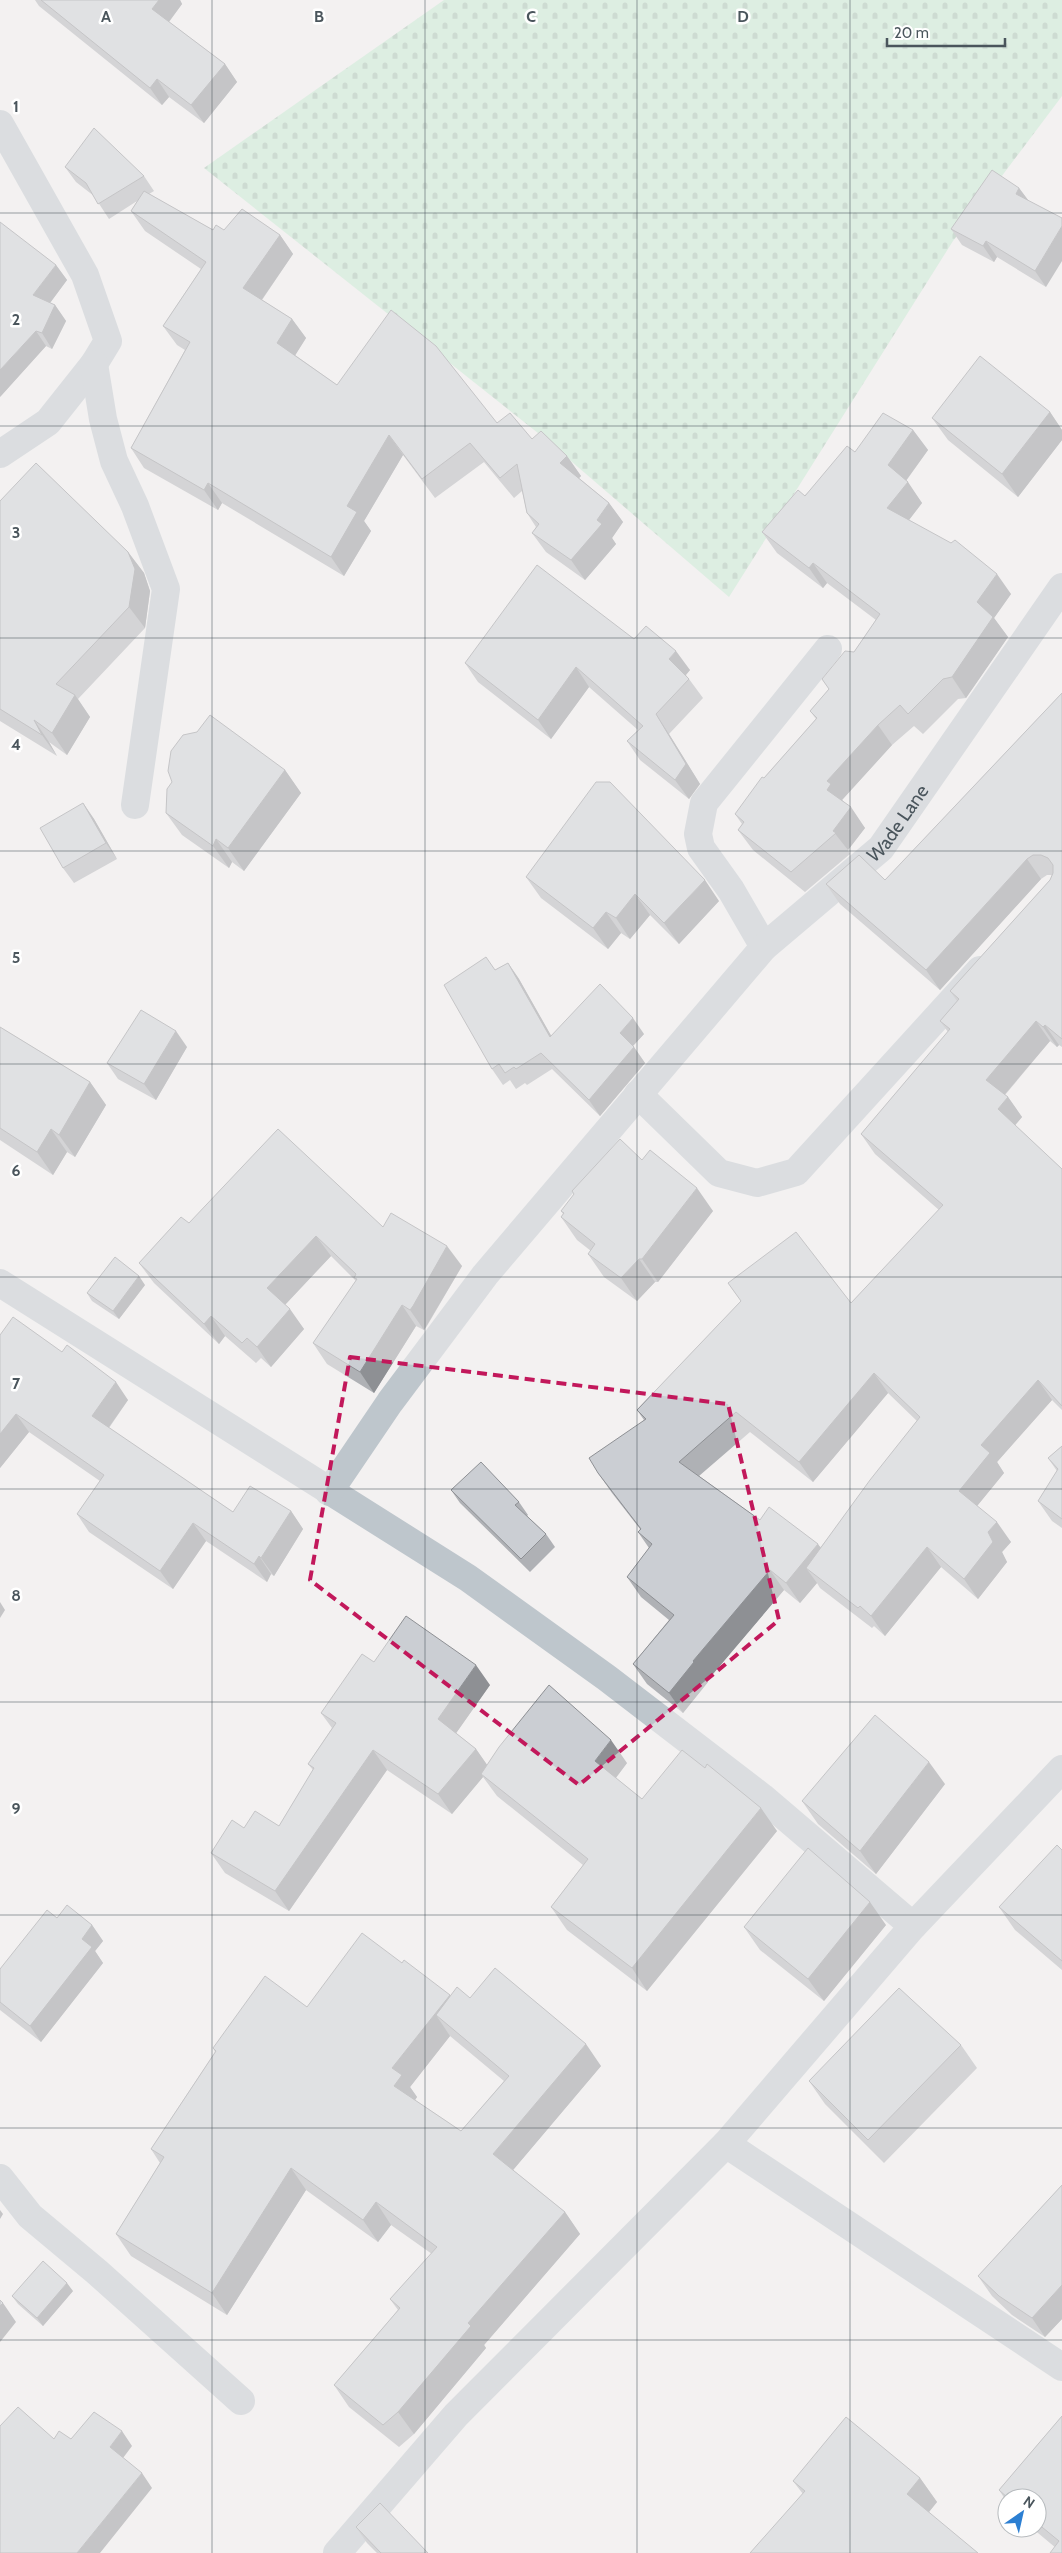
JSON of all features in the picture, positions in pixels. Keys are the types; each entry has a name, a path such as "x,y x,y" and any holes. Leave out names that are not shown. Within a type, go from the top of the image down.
{"street":[{"path":"0,124 85,275 108,341 94,364 48,422 0,454"},
{"path":"94,364 103,419 114,461 135,506 166,589 135,805"},
{"name":"Wade Lane","path":"329,1492 390,1402 485,1275 764,947 881,848 1062,587"},
{"path":"764,947 731,890 701,848 698,834 704,803 828,649"},
{"path":"638,1094 718,1173 757,1183 796,1172 999,948"},
{"path":"0,1283 468,1578 607,1678 762,1797 913,1926"},
{"path":"337,2553 456,2415 726,2144 913,1926 1062,1769"},
{"path":"726,2144 1062,2367"},
{"path":"0,2178 30,2216 98,2272 241,2401"}],"highlighted area":[{"path":"350,1357 728,1404 779,1620 579,1785 310,1580"}],"green space":[{"path":"444,0 1062,0 1062,96 953,241 729,597 543,437 204,168"}],"building":[{"path":"41,0 159,0 152,9 225,64 191,105 157,79 150,88"},
{"path":"94,128 144,176 98,204 86,183 65,167"},
{"path":"992,170 1019,188 1016,194 1062,218 1062,226 1035,271 986,241 983,246 951,229"},
{"path":"144,191 213,230 216,225 224,230 242,209 280,235 243,288 292,319 277,343 337,385 391,310 436,346 497,423 510,413 532,439 541,431 567,456 560,463 609,503 597,520 602,524 571,560 532,533 539,524 527,513 517,464 500,478 470,443 422,479 389,435 347,506 357,512 331,557 208,483 204,490 131,448 190,342 163,326 206,262 131,211"},
{"path":"0,222 56,265 33,295 55,305 42,333 36,331 0,370"},
{"path":"980,356 1050,412 1002,474 932,418"},
{"path":"883,413 913,430 888,465 908,482 887,508 951,543 955,540 997,574 977,602 993,617 952,677 943,679 908,714 900,705 878,725 827,781 831,784 827,790 851,807 833,831 836,833 791,872 738,830 744,822 735,814 762,777 764,778 817,718 810,711 829,689 822,679 845,651 854,652 880,614 813,563 809,568 762,532 798,490 805,496 847,446 855,452"},
{"path":"36,463 128,552 135,569 129,607 56,684 75,695 52,733 34,720 42,735 0,709 0,501"},
{"path":"537,565 634,639 646,626 676,651 669,659 689,679 656,714 686,764 675,780 627,741 643,726 576,667 538,720 465,663"},
{"path":"1062,693 1062,1039 1045,1025 1043,1027 1036,1021 986,1080 1008,1097 998,1109 1062,1169 1062,1406 1038,1380 981,1445 990,1453 959,1491 997,1522 988,1532 993,1542 964,1579 927,1547 871,1616 860,1606 858,1608 806,1568 870,1480 920,1417 874,1373 799,1462 736,1412 679,1462 760,1520 769,1507 818,1544 786,1583 770,1570 693,1661 669,1693 633,1664 674,1615 627,1577 652,1544 638,1532 641,1529 598,1473 589,1458 646,1419 637,1410 741,1301 728,1283 796,1232 851,1303 943,1205 861,1134 950,1029 940,1021 959,999 950,991 1050,880 1053,873 1053,865 1048,858 1041,855 1033,855 1027,859 926,970 826,884 859,855 885,880"},
{"path":"210,715 285,770 228,848 216,839 213,846 166,813 167,789 172,782 168,771 171,751 183,735 197,732"},
{"path":"596,782 610,782 705,880 664,923 635,894 616,918 606,912 593,928 526,877"},
{"path":"83,803 106,843 63,868 40,828"},
{"path":"486,957 495,970 508,963 550,1037 600,984 633,1018 620,1033 634,1047 589,1100 541,1053 516,1069 514,1067 505,1073 499,1064 492,1069 444,985"},
{"path":"141,1010 176,1031 144,1084 107,1063"},
{"path":"0,1027 90,1082 59,1135 51,1129 37,1152 0,1128"},
{"path":"278,1129 383,1227 391,1213 447,1246 413,1306 410,1310 402,1305 360,1372 313,1343 357,1279 354,1278 356,1274 316,1236 267,1288 290,1309 257,1347 247,1338 242,1343 211,1316 204,1324 139,1263 181,1217 189,1223"},
{"path":"620,1139 642,1160 650,1150 697,1188 642,1259 639,1259 621,1278 588,1254 595,1244 561,1217 564,1213 561,1211 574,1194 572,1191"},
{"path":"115,1257 139,1276 113,1311 87,1293"},
{"path":"13,1317 62,1352 67,1345 116,1382 92,1416 233,1512 250,1486 291,1511 261,1558 259,1556 254,1564 193,1523 160,1571 77,1514 104,1475 16,1414 0,1434 0,1335"},
{"path":"1062,1446 1062,1519 1038,1501 1058,1469 1048,1458"},
{"path":"481,1462 519,1502 515,1505 546,1534 521,1559 451,1490"},
{"path":"406,1616 476,1665 438,1719 476,1749 438,1794 373,1750 275,1891 211,1853 232,1820 244,1828 255,1811 279,1826 314,1768 308,1764 336,1723 321,1713 362,1654 374,1662"},
{"path":"549,1685 611,1740 595,1761 642,1799 682,1750 705,1768 707,1764 761,1808 632,1968 551,1907 588,1859 481,1774 499,1747"},
{"path":"875,1715 929,1762 860,1851 802,1801"},
{"path":"1057,1845 1062,1850 1062,1961 999,1907"},
{"path":"808,1848 870,1902 808,1979 744,1927"},
{"path":"67,1905 92,1925 82,1939 92,1947 30,2026 0,2002 0,1969 47,1910 57,1918"},
{"path":"362,1933 402,1963 404,1960 450,1995 392,2068 402,2075 394,2086 461,2131 509,2076 436,2015 457,1987 470,1998 495,1968 586,2044 493,2154 565,2212 468,2323 471,2326 398,2412 383,2425 334,2385 400,2308 390,2299 437,2247 376,2202 363,2220 291,2168 212,2293 116,2234 164,2157 151,2149 216,2051 213,2048 265,1976 307,2007"},
{"path":"899,1988 961,2045 868,2140 809,2081"},
{"path":"1062,2185 1062,2285 1032,2318 999,2296 978,2276"},
{"path":"43,2261 67,2283 37,2318 12,2296"},
{"path":"18,2407 54,2439 59,2431 71,2439 94,2412 122,2431 110,2447 142,2473 77,2553 0,2553 0,2426"},
{"path":"1062,2416 1062,2553 1050,2553 1059,2541 1047,2531 1047,2488 1001,2488"},
{"path":"846,2417 920,2478 907,2494 978,2553 750,2553 805,2491 793,2481"},
{"path":"380,2503 428,2553 381,2553 356,2527"}]}
